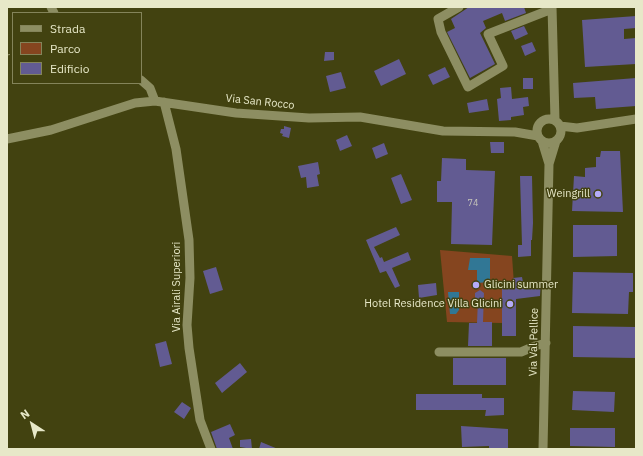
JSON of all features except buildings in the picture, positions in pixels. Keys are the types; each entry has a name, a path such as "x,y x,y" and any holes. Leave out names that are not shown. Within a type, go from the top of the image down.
{"street":[{"path":"459,7 438,19 441,32 468,87 504,66 488,34 552,8 553,99 558,139 548,164"},
{"name":"Via Airali Superiori","path":"142,81 150,88 160,101 176,149 190,240 187,324 200,420 211,449"},
{"path":"548,164 537,129 553,99"},
{"name":"Via San Rocco","path":"7,139 51,130 135,103 160,101 236,113 309,118 360,117 443,131 515,132 540,138"},
{"path":"540,138 550,143 577,128 636,119"},
{"path":"542,122 557,123 577,128"},
{"name":"Via San Rocco","path":"515,132 542,122"},
{"name":"Via Val Pellice","path":"543,449 548,164"},
{"path":"439,352 521,352 546,343"}],"green space":[{"name":"Glicini summer","path":"440,250 512,256 514,284 502,286 502,323 447,322"}],"water":[{"path":"470,258 490,258 490,282 477,283 477,270 468,270"},
{"path":"448,292 459,292 459,310 456,314 450,314"}],"place":[{"name":"Weingrill","path":"598,194"},
{"name":"Glicini summer","path":"476,285"},
{"name":"Hotel Residence Villa Glicini","path":"510,304"}]}
